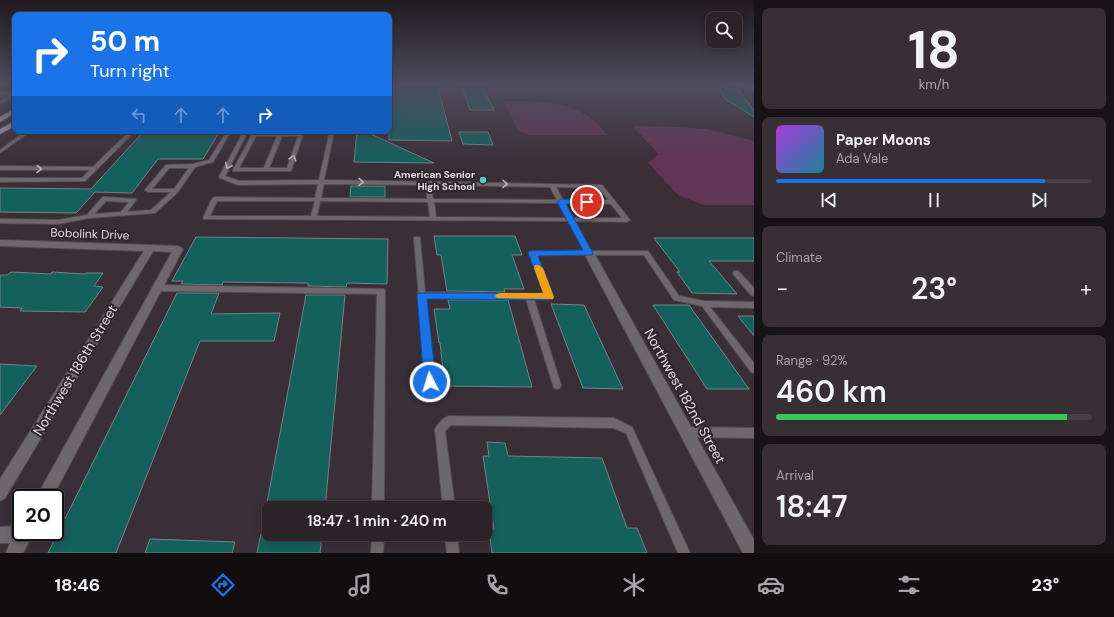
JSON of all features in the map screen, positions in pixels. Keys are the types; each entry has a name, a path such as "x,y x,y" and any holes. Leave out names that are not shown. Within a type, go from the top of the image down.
{"main road":[{"path":"1,119 12,113"},
{"path":"1,119 12,117"},
{"path":"0,132 12,125"}],"street":[{"name":"Bobolink Drive","path":"0,243 178,249 157,288"},
{"name":"Northwest 186th Street","path":"0,493 150,248"},
{"name":"Northwest 182nd Street","path":"589,253 752,553"},
{"path":"49,489 157,288"},
{"path":"0,535 12,535"},
{"path":"14,553 21,541"}],"lane":[{"path":"0,152 25,134"},
{"path":"0,180 83,180 130,134"},
{"path":"176,191 148,190 168,166 193,166 211,161 227,134"},
{"path":"244,134 222,177 238,183 322,182 600,186 613,202 626,220 206,218 215,199 613,202"},
{"path":"254,134 236,170 289,170 301,134"},
{"path":"268,134 290,134"},
{"path":"314,218 331,134"},
{"path":"266,170 280,135"},
{"path":"0,221 58,222 89,216 153,212 176,191 193,166"},
{"path":"0,168 94,169"},
{"path":"0,174 7,168"},
{"path":"428,183 434,219"},
{"path":"552,185 589,253"},
{"path":"89,216 104,199 134,200 123,213"},
{"path":"418,238 430,382"},
{"path":"422,295 549,297 532,253 646,254 677,298 704,304 754,305"},
{"path":"736,273 754,293"},
{"path":"157,288 381,291 378,501"},
{"path":"528,296 557,385"},
{"path":"704,304 754,369"},
{"path":"448,501 440,429 449,420 614,423 629,430 684,553"},
{"path":"686,432 754,433"},
{"path":"377,553 378,541"},
{"path":"452,541 453,553"}],"shaded area":[{"path":"508,110 576,110 597,123 607,135 530,135 518,130"},
{"path":"632,126 706,129 754,141 754,205 704,205 678,195 648,163 659,154"}],"building":[{"path":"392,110 444,110 452,141 389,140 389,134 392,134"},
{"path":"742,110 753,110 754,117"},
{"path":"459,132 488,132 493,145 463,144"},
{"path":"141,134 218,134 203,159 158,159 132,193 95,192 76,213 0,212 0,188 91,189"},
{"path":"357,134 371,134 434,163 354,162"},
{"path":"351,186 385,186 385,197 350,197"},
{"path":"434,236 515,236 522,255 512,255 524,289 504,289 505,292 447,291 441,255 437,255"},
{"path":"196,237 388,239 387,284 347,283 346,287 308,286 308,283 223,282 222,285 181,284 183,281 172,281"},
{"path":"654,238 754,238 754,261 709,261 737,294 692,293 677,272 680,272"},
{"path":"11,272 51,274 52,272 84,274 103,273 94,286 103,287 85,312 20,311 22,308 0,307 0,275 7,275"},
{"path":"177,293 219,293 211,314 280,313 274,341 200,341 116,553 48,553 54,541 64,541 64,521"},
{"path":"306,295 345,295 326,501 267,501"},
{"path":"448,300 508,300 532,387 445,386 434,309 450,309"},
{"path":"551,304 584,305 623,389 583,388"},
{"path":"653,305 689,305 749,389 707,389"},
{"path":"738,316 754,316 754,336"},
{"path":"0,364 37,366 0,415"},
{"path":"487,442 505,443 508,456 602,458 627,528 637,528 647,553 492,553 490,541 492,541 492,529 494,529 492,501 490,501 483,456 489,456"},
{"path":"261,534 262,541 321,541 320,553 257,553"},
{"path":"150,539 235,542 232,553 145,553"}],"slow traffic":[{"path":"500,296 549,297 538,268"}],"place":[{"name":"American Senior High School","path":"483,180"}],"route":[{"path":"430,382 422,295 549,297 532,253 589,253 561,202 587,202"}]}
